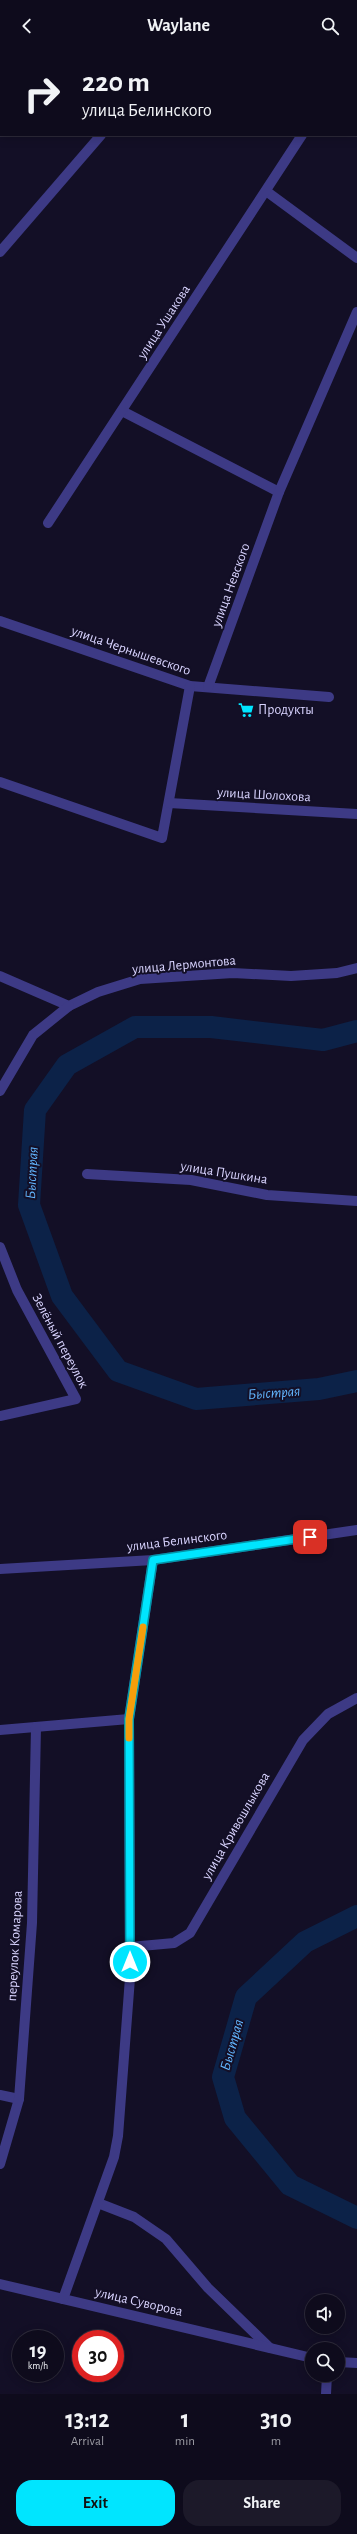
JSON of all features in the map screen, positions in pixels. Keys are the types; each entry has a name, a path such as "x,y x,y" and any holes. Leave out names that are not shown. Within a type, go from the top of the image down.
{"street":[{"path":"0,252 100,136"},
{"name":"улица Ушакова","path":"48,523 301,136"},
{"path":"266,191 357,258"},
{"name":"улица Невского","path":"208,687 280,492 357,312"},
{"path":"122,410 280,492"},
{"name":"улица Чернышевского","path":"0,621 190,686 329,697"},
{"path":"0,782 162,838 190,686"},
{"name":"улица Шолохова","path":"169,803 357,814"},
{"name":"улица Лермонтова","path":"69,1006 98,992 140,979 233,973 290,976 337,973 357,968"},
{"path":"0,976 69,1006 33,1035 0,1091"},
{"name":"улица Пушкина","path":"87,1174 191,1180 268,1195 357,1201"},
{"name":"Зелёный переулок","path":"0,1247 17,1290 76,1399 0,1416"},
{"name":"улица Белинского","path":"0,1569 153,1560 357,1530"},
{"path":"63,2299 114,2157 118,2136 130,1978 129,1719 153,1560"},
{"name":"улица Кривошлыкова","path":"130,1947 174,1943 190,1933 302,1740 328,1714 357,1698"},
{"path":"0,1730 129,1719"},
{"name":"переулок Комарова","path":"0,2164 19,2099 32,1923 36,1727"},
{"path":"0,2095 19,2099"},
{"path":"98,2203 134,2217 166,2239 208,2288 270,2348"},
{"name":"улица Суворова","path":"0,2284 305,2356"},
{"path":"345,2362 357,2363"},
{"path":"326,2394 327,2382"}],"waterway":[{"name":"Быстрая","path":"357,1031 323,1040 211,1027 135,1027 67,1065 35,1110 29,1205 62,1296 118,1371 196,1399 319,1389 357,1381"},
{"name":"Быстрая","path":"357,1916 305,1942 246,1997 223,2077 235,2118 290,2185 357,2218"}],"slow traffic":[{"path":"129,1738 129,1719 143,1627"}],"place":[{"name":"Продукты","path":"246,710"}],"route":[{"path":"130,1962 129,1719 153,1560 310,1537"}]}
